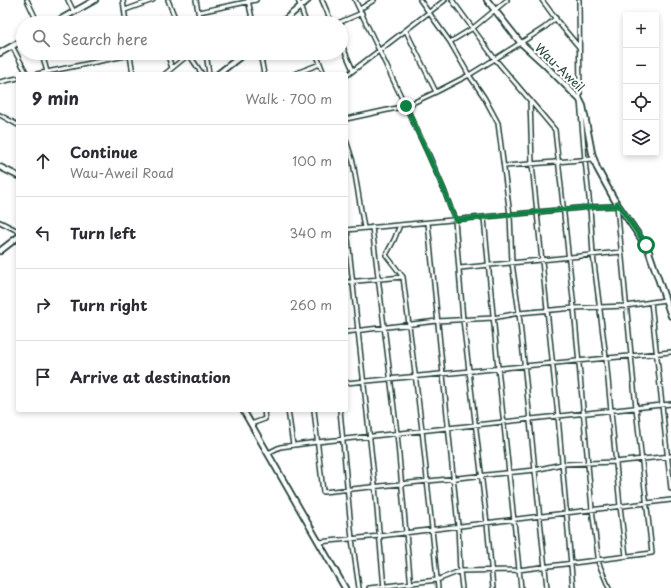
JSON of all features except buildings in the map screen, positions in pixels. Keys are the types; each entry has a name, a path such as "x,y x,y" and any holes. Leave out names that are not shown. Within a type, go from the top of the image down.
{"street":[{"path":"27,0 35,16"},
{"path":"68,0 74,12"},
{"path":"67,16 95,0"},
{"path":"123,0 125,16"},
{"path":"125,10 153,0"},
{"path":"168,0 174,16"},
{"path":"196,0 199,16"},
{"path":"199,12 256,0"},
{"path":"298,0 304,16"},
{"path":"289,16 308,0"},
{"path":"322,0 329,16"},
{"path":"355,0 406,106 444,190 455,220 463,320 494,588"},
{"path":"348,18 361,11 374,0"},
{"path":"420,0 450,42 497,118 505,166 510,215 512,263 519,313 547,588"},
{"path":"348,74 445,0"},
{"path":"452,0 496,58 555,130 598,560 609,588"},
{"name":"Wau-Aweil","path":"487,0 520,42 580,100 583,106 593,159 617,205 627,216 648,249 671,316"},
{"path":"450,42 474,28 507,0"},
{"path":"542,0 579,47"},
{"path":"579,0 580,100 593,255 606,358 615,462 626,556"},
{"path":"248,1 251,16"},
{"path":"348,119 406,106 436,92 469,75 556,18"},
{"path":"406,30 436,92"},
{"path":"0,53 16,44"},
{"path":"12,46 16,53"},
{"path":"348,58 354,70"},
{"path":"20,60 26,72"},
{"path":"44,60 47,72 102,60"},
{"path":"131,60 133,72"},
{"path":"169,60 172,68"},
{"path":"167,72 181,60"},
{"path":"192,60 201,72"},
{"path":"207,60 209,72"},
{"path":"221,72 236,60"},
{"path":"261,60 264,72"},
{"path":"319,60 323,72"},
{"path":"299,72 320,64"},
{"path":"0,82 16,78"},
{"path":"530,100 532,164 553,363 573,588"},
{"path":"0,115 16,124"},
{"path":"348,146 353,162 364,228"},
{"path":"505,166 593,159"},
{"path":"0,167 16,175"},
{"path":"348,230 617,205 636,408 652,553 518,570 460,571 437,580 369,588"},
{"path":"484,218 503,422 521,588"},
{"path":"0,222 16,230"},
{"path":"428,223 454,478 462,588"},
{"path":"400,225 386,254 402,277 416,376 438,588"},
{"path":"372,227 397,433 411,588"},
{"path":"0,251 16,239"},
{"path":"348,245 364,381 384,587"},
{"path":"460,268 621,252"},
{"path":"348,282 402,277"},
{"path":"348,332 437,321 493,318 519,313 574,308 626,306 665,300"},
{"path":"651,302 669,456 671,489"},
{"path":"348,383 671,352"},
{"path":"268,453 280,447 293,444 671,404"},
{"path":"244,412 345,588"},
{"path":"251,424 265,419 264,412"},
{"path":"288,412 293,444"},
{"path":"314,412 322,492 535,470 562,464 615,462 669,456"},
{"path":"340,412 352,539 359,588"},
{"path":"319,542 406,533 671,500"}],"route":[{"path":"406,106 444,190 455,220 590,207 617,206 617,203 646,245"}]}
